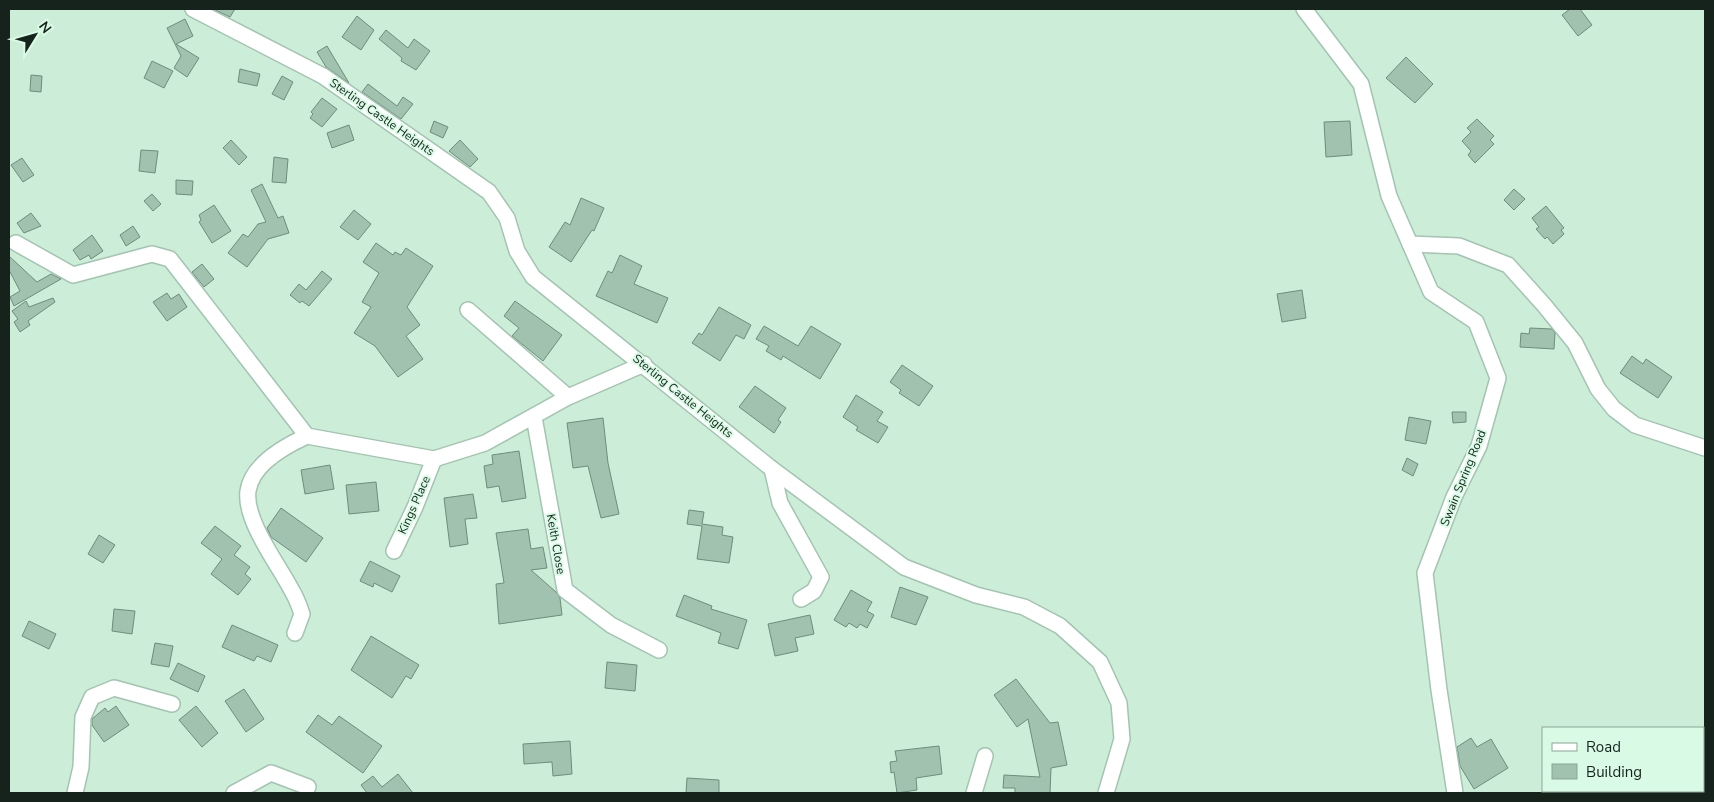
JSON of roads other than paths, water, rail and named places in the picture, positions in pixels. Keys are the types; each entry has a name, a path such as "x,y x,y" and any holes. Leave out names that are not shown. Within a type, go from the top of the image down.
{"street":[{"name":"Sterling Castle Heights","path":"193,9 324,76 489,192 507,218 517,251 533,277 644,364 772,469 904,567 976,595 1024,607 1060,626 1100,662 1119,704 1122,739 1106,793"},
{"name":"Swain Spring Road","path":"1304,9 1361,84 1388,196 1431,292 1476,322 1498,378 1479,446 1454,497 1425,573 1439,690 1455,793"},
{"path":"16,243 73,275 152,254 170,259 307,436"},
{"path":"1410,244 1459,246 1508,265 1575,343 1598,389 1614,409 1635,425 1705,448"},
{"path":"468,310 568,397"},
{"path":"296,633 302,614 292,590 253,523 248,492 259,467 284,446 307,436 434,459 485,443 568,397 644,364"},
{"name":"Keith Close","path":"534,417 564,590 611,625 659,650"},
{"name":"Kings Place","path":"394,551 434,459"},
{"path":"772,469 780,503 820,577 814,591 801,599"},
{"path":"75,793 81,767 83,717 92,697 114,688 172,704"},
{"path":"974,793 985,756"},
{"path":"234,793 271,773 308,786"}]}
